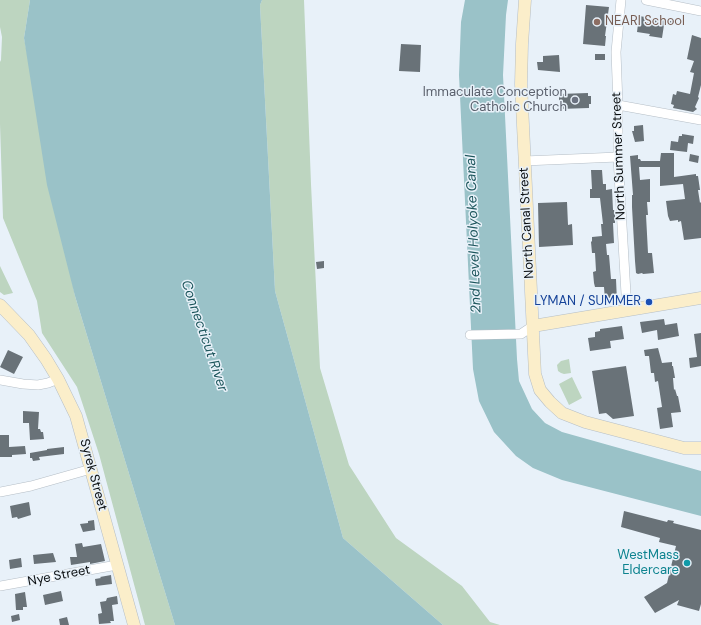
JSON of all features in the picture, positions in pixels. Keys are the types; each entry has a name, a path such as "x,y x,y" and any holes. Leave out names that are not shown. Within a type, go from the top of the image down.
{"street":[{"name":"North Canal Street","path":"525,0 521,84 535,374 540,390 562,413 585,422 677,446 701,448"},
{"name":"North Summer Street","path":"621,0 616,52 618,156 627,311"},
{"path":"646,0 701,11"},
{"path":"618,105 701,120"},
{"path":"524,161 618,156"},
{"path":"470,335 521,334 533,326 701,298"},
{"name":"Syrek Street","path":"0,305 29,335 58,379 76,416 134,625"},
{"path":"0,380 38,385 58,379"},
{"path":"0,492 31,486 91,469"},
{"name":"Nye Street","path":"0,586 117,566"}],"green space":[{"path":"0,0 30,0 24,38 75,296 175,625 145,625 99,454 77,387 42,333 37,301 3,218 0,124 0,62 2,37 0,27"},
{"path":"262,0 304,0 320,368 349,465 396,538 462,586 490,622 500,625 443,625 343,538 275,291 260,5"},
{"path":"0,266 13,293 4,295 0,292"},
{"path":"569,359 571,373 564,374 558,371 557,365 561,361"},
{"path":"572,377 582,398 569,405 559,384"}],"water":[{"name":"Connecticut River","path":"30,0 262,0 260,5 275,291 343,538 443,625 175,625 75,296 47,185 24,38"},
{"name":"2nd Level Holyoke Canal","path":"465,0 508,0 503,75 519,381 532,409 545,423 562,432 701,471 701,516 562,480 533,468 516,456 494,432 479,401 473,369 459,75 461,22"}],"building":[{"path":"586,5 609,7 605,46 583,44"},
{"path":"639,16 676,22 676,24 664,25 662,38 649,36 650,34 637,32"},
{"path":"692,35 701,38 701,85 699,98 695,107 697,109 693,112 673,108 674,105 671,104 673,94 676,95 677,91 690,94 694,73 690,72 694,61 687,59"},
{"path":"401,44 421,45 420,72 399,71"},
{"path":"595,54 605,54 605,60 595,60"},
{"path":"559,55 560,72 538,70 537,62 543,62 543,56"},
{"name":"Immaculate Conception Catholic Church","path":"588,93 588,96 591,96 591,104 589,104 589,108 559,109 559,94"},
{"path":"643,125 644,141 635,142 632,131 634,131 634,126"},
{"path":"682,134 694,136 693,144 688,143 687,152 670,150 671,141 678,142 679,136 682,136"},
{"path":"661,153 674,153 674,177 696,174 696,176 698,176 700,190 698,190 700,203 701,202 701,238 684,240 681,221 670,221 668,216 666,201 685,199 683,184 660,186 660,167 639,167 640,180 650,179 650,202 647,202 648,215 646,215 648,253 652,253 654,273 638,274 636,273 635,261 630,156 638,155 638,159 641,161 660,161"},
{"path":"690,154 699,156 698,163 689,161"},
{"path":"591,170 602,170 603,184 606,184 606,190 612,189 613,210 615,213 615,223 613,223 614,243 606,244 607,255 609,255 611,279 616,279 617,302 607,302 607,300 605,300 604,287 595,287 594,283 593,272 596,271 595,253 592,253 591,242 592,237 602,236 601,224 603,224 600,198 590,198 590,189 592,189"},
{"path":"567,202 568,225 572,224 573,245 539,247 538,203"},
{"path":"324,261 324,268 317,269 316,262"},
{"path":"664,319 665,325 677,323 679,336 658,340 657,330 642,333 640,322"},
{"path":"622,326 624,339 610,341 611,348 590,351 588,338 595,337 595,332 600,331 600,329"},
{"path":"701,333 701,366 690,368 689,358 697,357 694,334"},
{"path":"658,348 662,363 672,362 675,378 673,378 674,390 675,389 678,396 681,412 671,413 673,427 660,429 657,408 662,407 658,381 655,382 654,373 651,373 649,356 645,356 644,350"},
{"path":"8,350 23,357 14,374 0,367"},
{"path":"626,366 634,416 613,419 606,413 599,414 592,371"},
{"path":"23,411 39,412 38,429 43,432 44,439 30,440 29,423 23,423"},
{"path":"0,435 9,435 9,447 25,446 26,454 12,455 12,457 0,457"},
{"path":"64,447 64,454 39,457 40,460 33,461 32,458 30,458 30,453"},
{"path":"29,502 31,515 18,519 17,517 12,518 10,506"},
{"name":"WestMass Eldercare","path":"624,511 667,522 668,520 674,521 673,523 701,530 701,604 699,611 677,605 679,600 655,613 644,597 667,583 676,546 659,542 660,538 621,527"},
{"path":"94,520 95,530 83,532 80,524 88,523 88,521"},
{"path":"82,543 83,547 101,544 105,561 90,564 90,562 71,565 70,557 77,557 75,544"},
{"path":"53,553 56,562 34,564 33,555"},
{"path":"21,558 22,567 10,569 9,560"},
{"path":"111,575 112,584 96,586 95,579"},
{"path":"61,591 63,601 45,605 43,595"},
{"path":"25,592 27,607 23,607 23,610 16,610 15,594"},
{"path":"117,596 118,604 112,605 114,621 110,621 111,623 99,624 98,614 102,613 100,602 106,601 107,598"},
{"path":"19,614 20,620 12,622 11,616"},
{"path":"67,617 69,625 60,625 59,619"}],"place":[{"name":"NEARI School","path":"597,22"},
{"name":"Immaculate Conception Catholic Church","path":"575,100"},
{"name":"LYMAN / SUMMER","path":"649,302"},
{"name":"WestMass Eldercare","path":"687,563"}]}
